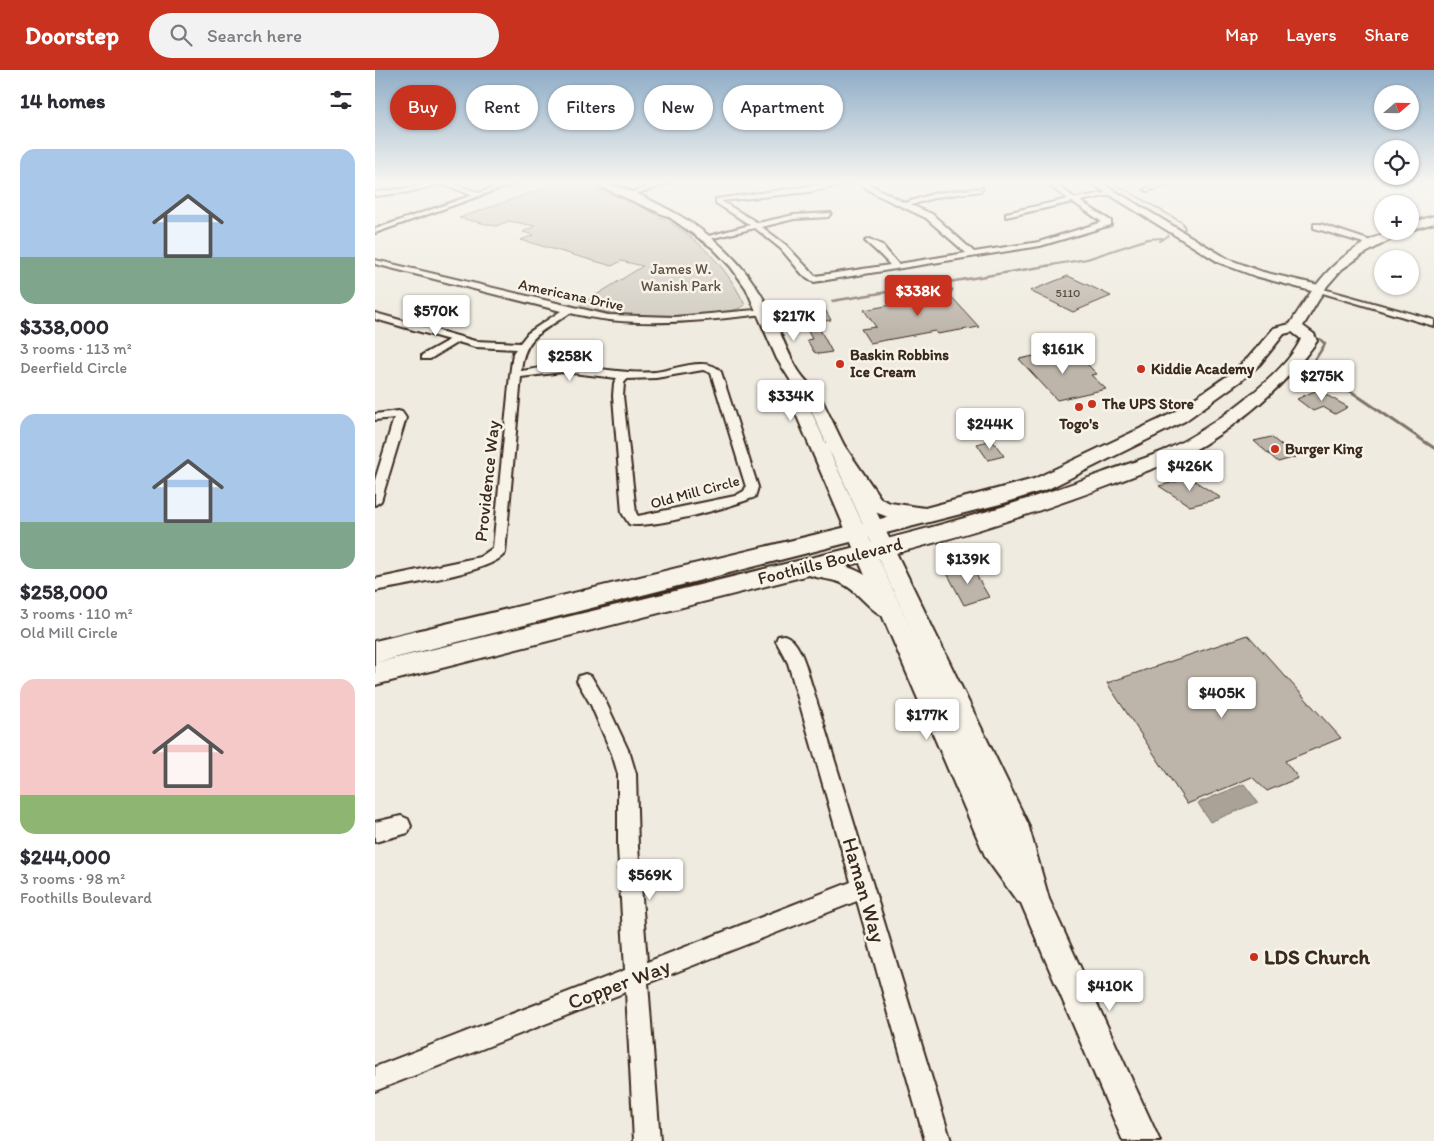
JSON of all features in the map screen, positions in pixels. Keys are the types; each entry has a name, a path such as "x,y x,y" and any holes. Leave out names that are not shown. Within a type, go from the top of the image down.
{"main road":[{"path":"701,232 737,264 764,311 799,386 812,396 835,445 869,541 889,609 997,848 1035,902"},
{"path":"1176,232 1224,260 1275,278 1319,289"},
{"path":"1295,328 1319,289 1337,269 1380,240"},
{"name":"Foothills Boulevard","path":"375,652 869,541 1033,506 1174,453 1226,422 1284,373 1309,341 1309,337 1295,328 1279,331 1254,361 1236,377 1179,416 1041,484 935,514 869,541 807,568 693,594 375,674"},
{"path":"1269,342 1281,351 1284,373"},
{"path":"799,386 798,400 1018,834 1035,902 1142,1141"},
{"path":"1174,453 1169,440 1179,416"},
{"path":"1129,469 1153,447 1147,433"},
{"path":"835,445 874,504 886,510 935,514"},
{"path":"807,568 845,573 859,580 889,609"}],"street":[{"path":"709,237 731,232"},
{"path":"765,232 786,249 808,276 814,279 1055,241 1082,232"},
{"path":"948,232 972,254"},
{"path":"1339,232 1373,243"},
{"path":"869,240 879,247 895,266"},
{"name":"Americana Drive","path":"375,262 568,310 618,320 653,322 697,320 764,311"},
{"path":"1319,289 1349,292 1385,300 1434,317"},
{"path":"1319,289 1434,323"},
{"path":"375,316 488,346 521,346 541,326 568,310"},
{"path":"426,357 457,339"},
{"name":"Providence Way","path":"375,585 483,562 495,556 500,549 515,375 521,346"},
{"name":"Old Mill Circle","path":"515,375 563,369 624,376 712,368 716,372 752,487 750,494 739,499 647,521 634,521 629,513 618,396 619,384 624,376"},
{"path":"375,417 398,414 400,418 375,501"},
{"name":"Haman Way","path":"784,641 796,661 804,686 939,1141"},
{"path":"585,681 601,710 621,754 627,774 628,847 647,1141"},
{"path":"375,832 401,826"},
{"name":"Copper Way","path":"375,1079 863,888"}],"green space":[{"name":"James W. Wanish Park","path":"523,232 684,232 709,253 722,268 745,305 729,311 666,317 630,315 577,307 643,266 621,261 612,266 521,240 534,235"}],"shaded area":[{"path":"1244,784 1258,802 1210,822 1198,803"}],"building":[{"path":"1068,276 1111,296 1073,312 1030,291"},
{"path":"953,289 950,295 979,327 937,334 935,331 870,343 861,329 876,327 864,310 897,304 893,299"},
{"path":"824,308 831,320 816,322 832,352 819,354 814,352 807,340 812,339 798,312"},
{"path":"1054,352 1081,358 1097,374 1091,375 1106,389 1057,400 1019,359"},
{"path":"1317,390 1348,407 1335,414 1323,407 1313,411 1297,399"},
{"name":"Burger King","path":"1271,437 1296,457 1278,462 1254,441"},
{"path":"992,440 1004,456 988,460 977,444"},
{"path":"1190,478 1221,498 1190,506 1159,486"},
{"path":"971,566 989,597 964,605 947,573"},
{"path":"1248,635 1341,738 1285,761 1298,778 1267,791 1252,777 1187,804 1107,683"}],"waterway":[{"path":"1160,241 1168,236"},
{"path":"1045,266 1087,259 1148,239 1162,238"},
{"path":"832,301 1053,265"},
{"path":"1318,370 1313,363 1325,344 1320,339"},
{"path":"1318,369 1434,448"}],"place":[{"name":"Baskin Robbins Ice Cream","path":"840,364"},
{"name":"Kiddie Academy","path":"1141,369"},
{"name":"The UPS Store","path":"1092,404"},
{"name":"Togo's","path":"1079,407"},
{"name":"Burger King","path":"1275,449"},
{"name":"LDS Church","path":"1254,957"}]}
